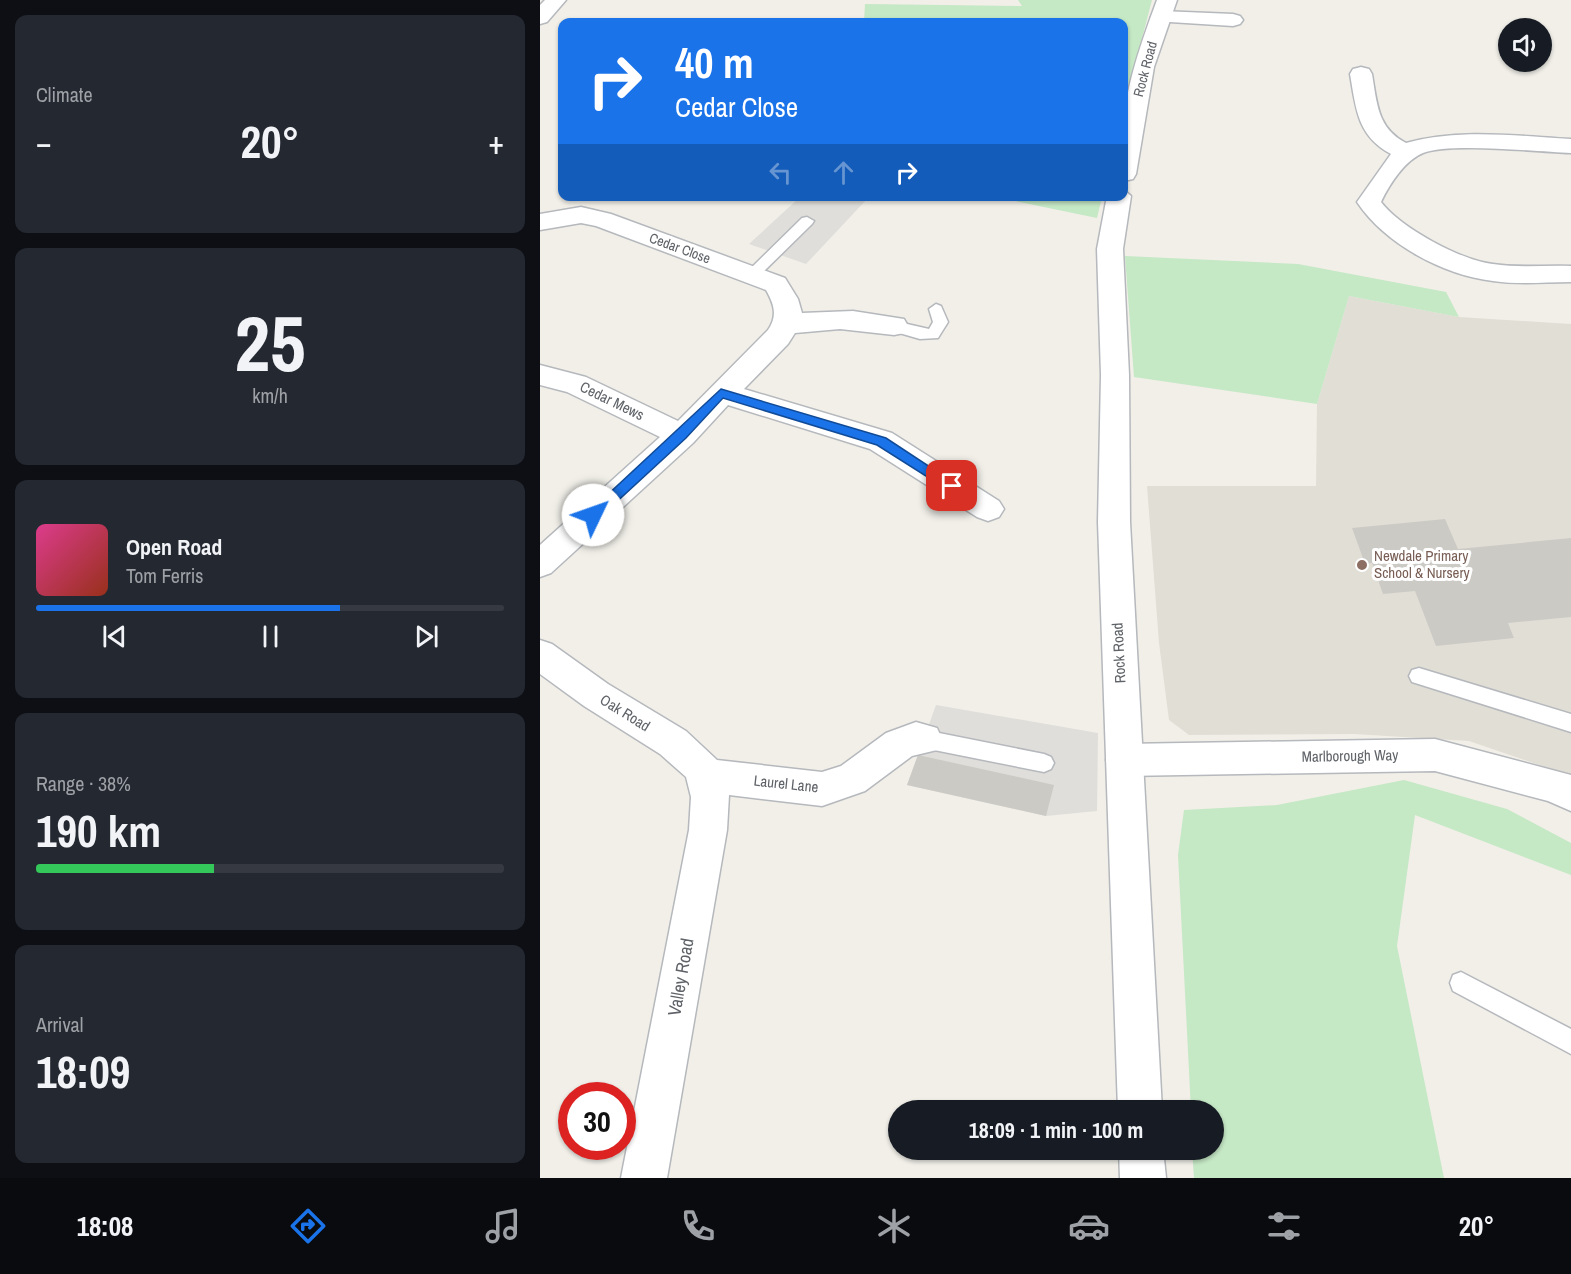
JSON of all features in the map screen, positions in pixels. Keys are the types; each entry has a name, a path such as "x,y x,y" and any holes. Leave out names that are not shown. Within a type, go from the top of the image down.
{"street":[{"path":"540,18 556,0"},
{"path":"1164,8 1240,16 1216,34"},
{"name":"Rock Road","path":"1128,151 1143,67 1164,8"},
{"path":"1361,74 1372,129 1377,137 1407,152"},
{"path":"1571,146 1444,143 1421,145 1407,152 1372,194 1369,202 1382,220 1410,238 1479,271 1571,274"},
{"name":"Rock Road","path":"1118,201 1110,249 1114,375 1114,522 1140,1100"},
{"name":"Cedar Close","path":"540,222 580,215 602,219 776,284 790,311 787,325"},
{"path":"540,564 682,435 787,325 829,318 852,318 894,326"},
{"name":"Cedar Mews","path":"540,375 576,384 682,435"},
{"path":"721,393 881,441 988,509"},
{"name":"Oak Road","path":"540,654 595,695 681,749 700,766 706,776"},
{"name":"Laurel Lane","path":"706,776 822,789 852,779 899,744 916,738 924,739"},
{"name":"Marlborough Way","path":"1124,760 1435,755 1555,786 1571,794"},
{"name":"Valley Road","path":"644,1178 709,816 710,796 706,776"},
{"path":"1142,1160 1143,1178"}],"lane":[{"path":"752,275 807,221"},
{"path":"894,326 920,334 933,334 939,329 941,322 936,309"},
{"path":"1419,676 1571,723"},
{"path":"924,739 1044,763"},
{"path":"1461,983 1571,1042"}],"shaded area":[{"path":"796,201 865,201 806,264 749,244"},
{"name":"Newdale Primary School & Nursery","path":"1349,296 1459,317 1571,324 1571,776 1469,741 1354,734 1189,735 1169,720 1159,643 1147,486 1316,486 1317,404"},
{"path":"936,705 1098,733 1097,811 1046,816 907,785"}],"green space":[{"path":"1018,0 1152,0 1128,92 1128,18 864,18 865,4 1022,6"},
{"path":"1015,201 1101,201 1097,218"},
{"path":"1125,256 1298,264 1446,292 1459,317 1349,296 1317,404 1134,377"},
{"path":"1404,780 1507,809 1571,843 1571,875 1415,815 1397,946 1444,1178 1194,1178 1193,1160 1224,1160 1224,1100 1190,1100 1178,855 1184,810 1277,805"}],"building":[{"path":"1445,519 1458,549 1571,538 1571,617 1508,623 1514,638 1436,646 1415,591 1383,594 1372,563 1365,564 1352,528"},
{"path":"918,755 1054,785 1046,816 907,785"}],"place":[{"name":"Newdale Primary School & Nursery","path":"1362,565"}],"route":[{"path":"593,515 682,435 721,393 881,441 952,486"}]}
